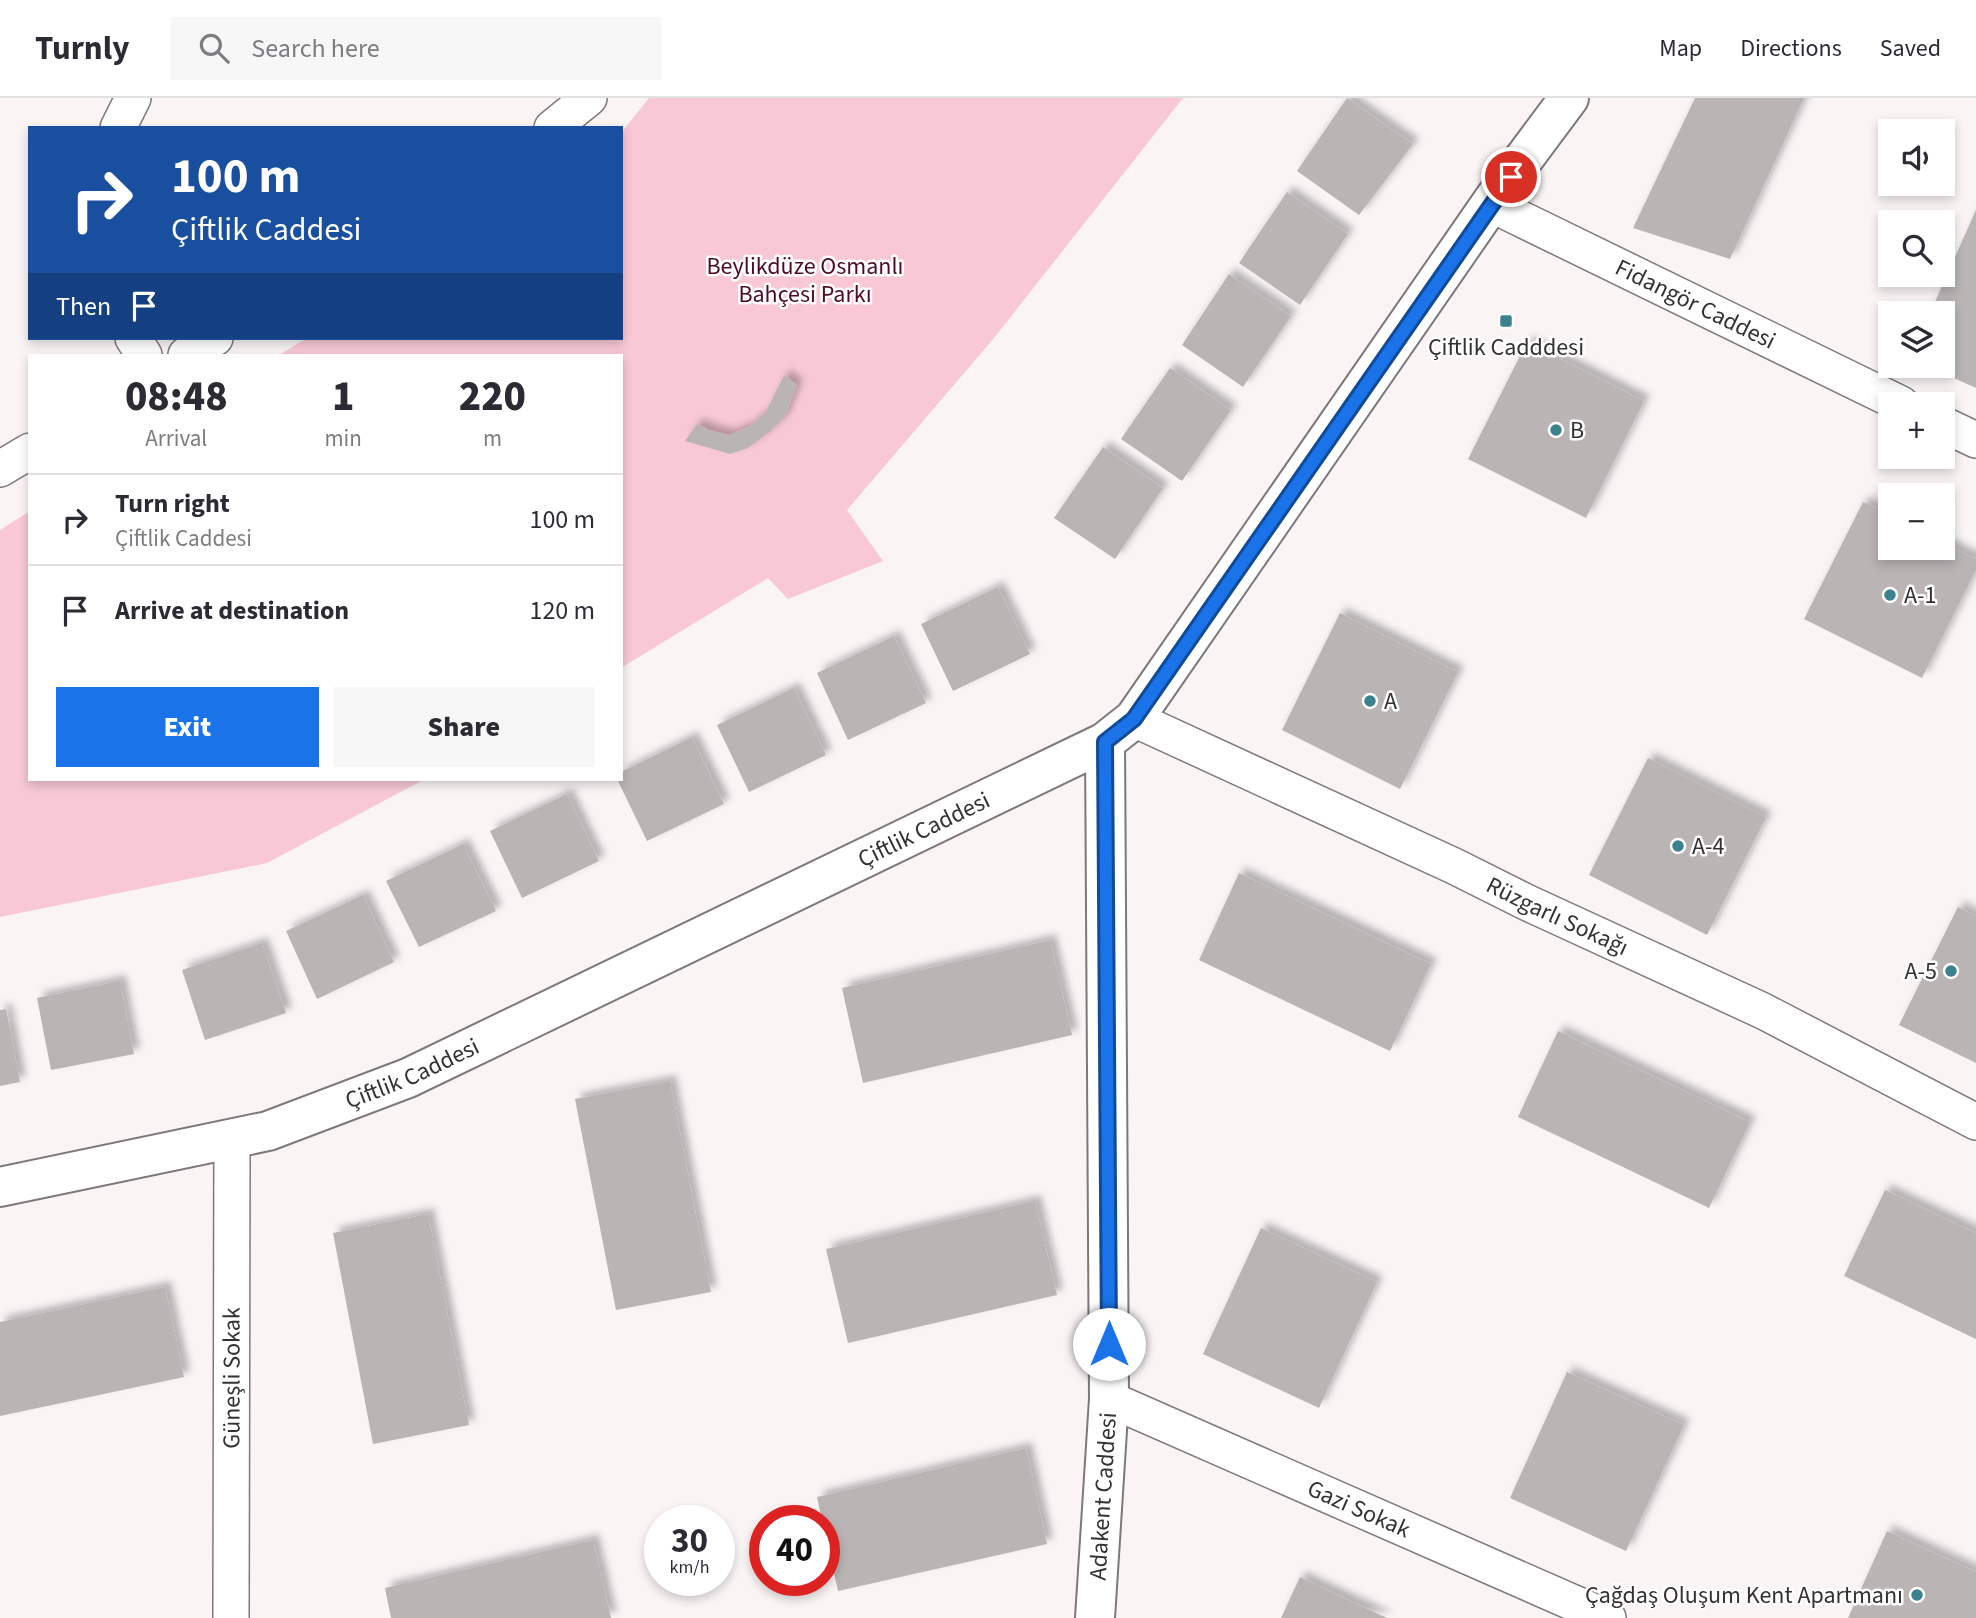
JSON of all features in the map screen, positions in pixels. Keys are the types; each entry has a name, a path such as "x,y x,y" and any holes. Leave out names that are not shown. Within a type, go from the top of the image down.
{"street":[{"path":"119,126 133,98"},
{"path":"554,126 589,98"},
{"name":"Çiftlik Caddesi","path":"0,1187 268,1131 408,1077 1119,730 1496,196 1569,98"},
{"name":"Fidangör Caddesi","path":"1496,196 1509,213 1878,393"},
{"path":"188,354 212,340"},
{"path":"1955,430 1976,440"},
{"path":"0,470 28,452"},
{"name":"Rüzgarlı Sokağı","path":"1119,730 1454,866 1763,1011 1976,1122"},
{"name":"Adakent Caddesi","path":"1089,1617 1109,1399 1119,730"},
{"name":"Güneşli Sokak","path":"231,1618 232,1138"},
{"name":"Gazi Sokak","path":"1109,1399 1608,1618"}],"green space":[{"name":"Beylikdüze Osmanlı Bahçesi Parkı","path":"649,98 1183,98 994,338 847,510 883,561 788,599 768,578 623,667 623,354 281,354 304,340 623,340 623,130"},
{"path":"28,512 28,781 421,781 267,863 0,917 0,530"}],"building":[{"path":"1347,98 1413,144 1359,215 1297,171"},
{"path":"1695,98 1804,98 1730,259 1633,228"},
{"path":"1287,192 1348,234 1300,305 1239,263"},
{"path":"1976,210 1976,388 1954,378 1955,301 1935,301 1942,287 1955,287 1955,257"},
{"path":"1229,274 1291,316 1243,387 1182,345"},
{"name":"B","path":"1527,342 1644,401 1586,518 1468,459"},
{"path":"1170,368 1231,410 1182,481 1121,439"},
{"path":"784,375 797,385 784,418 748,448 730,454 685,441 697,424 729,435 749,427 766,412"},
{"path":"1103,447 1163,488 1115,559 1054,518"},
{"name":"A-1","path":"1863,502 1878,509 1878,560 1955,560 1955,548 1976,559 1976,570 1922,678 1804,619"},
{"path":"998,587 1030,654 953,691 921,624"},
{"name":"A","path":"1340,613 1458,672 1400,789 1282,730"},
{"path":"894,636 926,703 848,740 817,673"},
{"path":"794,688 826,755 749,792 717,725"},
{"path":"692,737 724,804 647,841 618,781 623,781 623,771"},
{"name":"A-4","path":"1648,758 1766,817 1707,935 1589,875"},
{"path":"567,794 599,861 522,898 490,831"},
{"path":"463,844 496,911 419,947 386,881"},
{"path":"1239,873 1431,964 1390,1051 1199,960"},
{"path":"363,895 394,962 317,999 286,931"},
{"name":"A-5","path":"1958,907 1976,916 1976,1063 1899,1025"},
{"path":"1050,940 1072,1035 863,1083 842,988"},
{"path":"262,943 286,1013 205,1040 182,970"},
{"path":"120,981 134,1054 51,1070 37,998"},
{"path":"6,1009 20,1082 0,1086 0,1010"},
{"path":"1558,1031 1750,1122 1709,1208 1518,1117"},
{"path":"670,1081 711,1292 616,1310 575,1099"},
{"path":"1885,1190 1976,1233 1976,1339 1844,1276"},
{"path":"1035,1201 1057,1295 848,1343 826,1249"},
{"path":"428,1214 469,1425 373,1444 333,1233"},
{"path":"1261,1228 1377,1282 1319,1408 1203,1354"},
{"path":"165,1287 184,1377 0,1416 0,1322"},
{"path":"1567,1372 1684,1425 1626,1551 1510,1498"},
{"path":"1026,1448 1047,1544 840,1591 840,1505 819,1505 817,1497"},
{"name":"Çağdaş Oluşum Kent Apartmanı","path":"1887,1531 1976,1572 1976,1618 1848,1618"},
{"path":"593,1540 611,1618 391,1618 385,1588"},
{"path":"1300,1577 1387,1618 1281,1618"}],"place":[{"name":"Çiftlik Cadddesi","path":"1506,321"},
{"name":"B","path":"1556,430"},
{"name":"A-1","path":"1890,595"},
{"name":"A","path":"1370,701"},
{"name":"A-4","path":"1678,846"},
{"name":"A-5","path":"1951,971"},
{"name":"Çağdaş Oluşum Kent Apartmanı","path":"1917,1595"}],"route":[{"path":"1109,1344 1105,742 1134,719 1511,177"}]}
